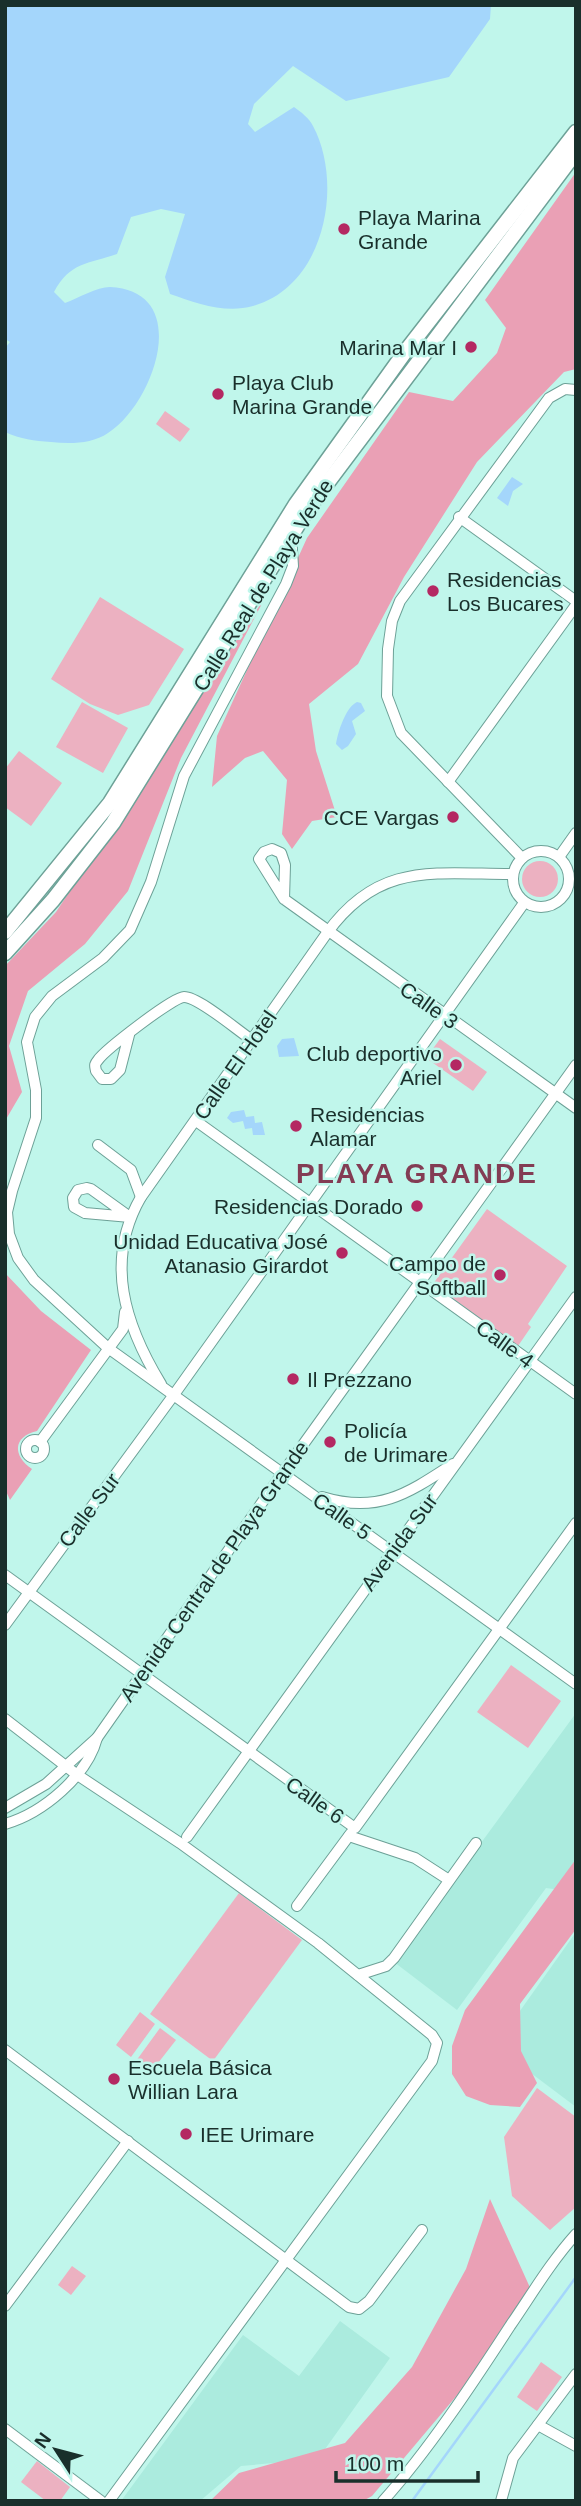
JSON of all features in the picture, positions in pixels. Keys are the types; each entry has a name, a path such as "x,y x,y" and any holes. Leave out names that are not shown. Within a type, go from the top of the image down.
{"street":[{"name":"Calle Real de Playa Verde","path":"7,941 83,851 115,807 301,507 574,143"},
{"path":"522,858 401,733 387,696 388,649 397,607 459,517 549,398 565,389 576,390"},
{"path":"448,782 576,603 459,517"},
{"name":"Calle 5","path":"288,527 294,551 290,575 238,679 184,776 151,882 130,930 103,958 52,996 35,1017 27,1042 36,1090 36,1118 12,1191 8,1212 9,1234 18,1258 34,1280 108,1348 576,1684"},
{"path":"559,858 576,833"},
{"name":"Calle 3","path":"284,899 285,865 281,853 272,849 264,852 259,859 284,899 327,933 576,1108"},
{"path":"540,851 559,858 566,866 572,887 559,902 550,906 532,907 524,902 514,890 513,874 522,858 540,851"},
{"name":"Calle El Hotel","path":"169,1393 139,1346 125,1309 120,1284 121,1254 130,1217 141,1197 327,933 353,902 385,881 414,875 513,874"},
{"name":"Calle Sur","path":"5,1625 169,1393 311,1204 524,902"},
{"path":"129,1035 174,1000 183,997 195,1000 252,1040"},
{"name":"Avenida Central de Playa Grande","path":"5,1808 23,1801 67,1766 82,1758 576,1065"},
{"name":"Calle 4","path":"196,1121 576,1394"},
{"path":"98,1146 131,1170 141,1197"},
{"path":"87,1188 130,1217 81,1213 74,1207 73,1198 78,1190 87,1188"},
{"name":"Avenida Sur","path":"187,1837 576,1297"},
{"path":"40,1442 123,1329 125,1309"},
{"path":"311,1494 342,1504 394,1500 459,1460"},
{"name":"Calle 6","path":"5,1575 249,1753 352,1832 576,1523"},
{"path":"5,1719 76,1774 180,1843 358,1975 432,2035 437,2051 109,2501"},
{"path":"5,1824 40,1807 76,1774 82,1758"},
{"path":"298,1906 352,1832 415,1858 449,1880"},
{"path":"358,1975 386,1966 394,1958 476,1843"},
{"path":"5,2050 349,2307 359,2309 369,2301 422,2230"},
{"path":"5,2306 128,2141"},
{"path":"383,2501 409,2473 510,2327 551,2261 576,2234"},
{"path":"501,2501 513,2458 574,2378"},
{"path":"538,2425 576,2446"},
{"path":"5,2429 101,2501"}],"shaded area":[{"path":"576,172 576,369 564,372 477,462 404,577 358,664 309,704 316,751 337,817 312,821 292,849 282,834 287,780 263,751 245,758 212,787 217,736 307,538 409,392 453,401 497,353 506,328 485,300"},
{"path":"165,411 190,429 180,442 156,424"},
{"path":"266,596 181,758 128,891 85,944 28,991 9,1046 22,1092 5,1121 5,966 56,912"},
{"path":"100,597 184,649 149,705 118,715 90,704 51,679"},
{"path":"82,702 128,728 103,773 56,747"},
{"path":"19,751 62,783 31,826 5,807 5,769"},
{"path":"540,861 553,866 558,879 553,892 540,897 527,892 522,879 527,866"},
{"name":"Club deportivo Ariel","path":"440,1039 487,1072 473,1091 426,1058"},
{"name":"Campo de Softball","path":"487,1209 567,1266 528,1324 531,1327 518,1346 433,1284"},
{"path":"5,1273 41,1311 91,1350 37,1431 19,1442 21,1458 32,1469 10,1500 5,1489"},
{"path":"511,1665 561,1701 528,1748 477,1712"},
{"path":"576,1713 576,1892 546,1888 457,2010 394,1962"},
{"path":"576,1859 576,1929 520,2004 521,2051 537,2083 520,2107 490,2105 466,2096 452,2074 452,2046 465,2010"},
{"path":"239,1893 302,1940 213,2061 150,2014"},
{"path":"576,1932 576,2107 495,2046"},
{"path":"140,2012 155,2024 131,2057 116,2045"},
{"path":"160,2028 176,2040 151,2072 136,2061"},
{"path":"537,2088 576,2117 576,2207 550,2230 512,2196 504,2137"},
{"path":"490,2199 532,2292 480,2368 372,2496 363,2501 210,2501 239,2473 345,2443 412,2367 466,2269"},
{"path":"72,2266 86,2276 71,2295 58,2285"},
{"path":"340,2321 390,2358 318,2459 241,2466 200,2501 121,2501 243,2335 299,2376"},
{"path":"541,2362 562,2377 537,2411 517,2397"},
{"path":"37,2461 70,2487 60,2501 46,2501 21,2482"}],"water":[{"path":"5,5 491,5 490,19 449,77 346,101 293,66 254,104 248,124 255,132 294,107 305,115 313,126 322,150 327,176 327,203 322,230 312,256 297,278 278,295 253,306 232,309 190,301 170,294 165,277 185,214 161,209 131,217 117,254 73,269 60,282 54,292 65,303 105,287 136,293 152,307 158,327 158,351 151,375 140,399 125,419 102,437 66,443 39,441 5,432 5,348 10,342 5,339"},
{"path":"512,477 523,484 513,491 508,506 497,498"},
{"path":"357,702 361,703 365,711 352,721 356,734 342,750 336,744 339,733 346,714"},
{"path":"294,1038 299,1056 279,1057 277,1046 282,1039"},
{"path":"244,1110 246,1117 254,1116 255,1123 262,1122 265,1135 253,1135 252,1128 245,1129 243,1121 233,1123 227,1118 231,1112"}],"waterway":[{"path":"412,2501 576,2277"}],"place":[{"name":"Playa Marina Grande","path":"344,229"},
{"name":"Marina Mar I","path":"471,347"},
{"name":"Playa Club Marina Grande","path":"218,394"},
{"name":"Residencias Los Bucares","path":"433,591"},
{"name":"CCE Vargas","path":"453,817"},
{"name":"Club deportivo Ariel","path":"456,1065"},
{"name":"Residencias Alamar","path":"296,1126"},
{"name":"Residencias Dorado","path":"417,1206"},
{"name":"Unidad Educativa José Atanasio Girardot","path":"342,1253"},
{"name":"Campo de Softball","path":"500,1275"},
{"name":"Il Prezzano","path":"293,1379"},
{"name":"Policía de Urimare","path":"330,1442"},
{"name":"Escuela Básica Willian Lara","path":"114,2079"},
{"name":"IEE Urimare","path":"186,2134"}],"district":[{"name":"PLAYA GRANDE","path":"417,1173"}]}
